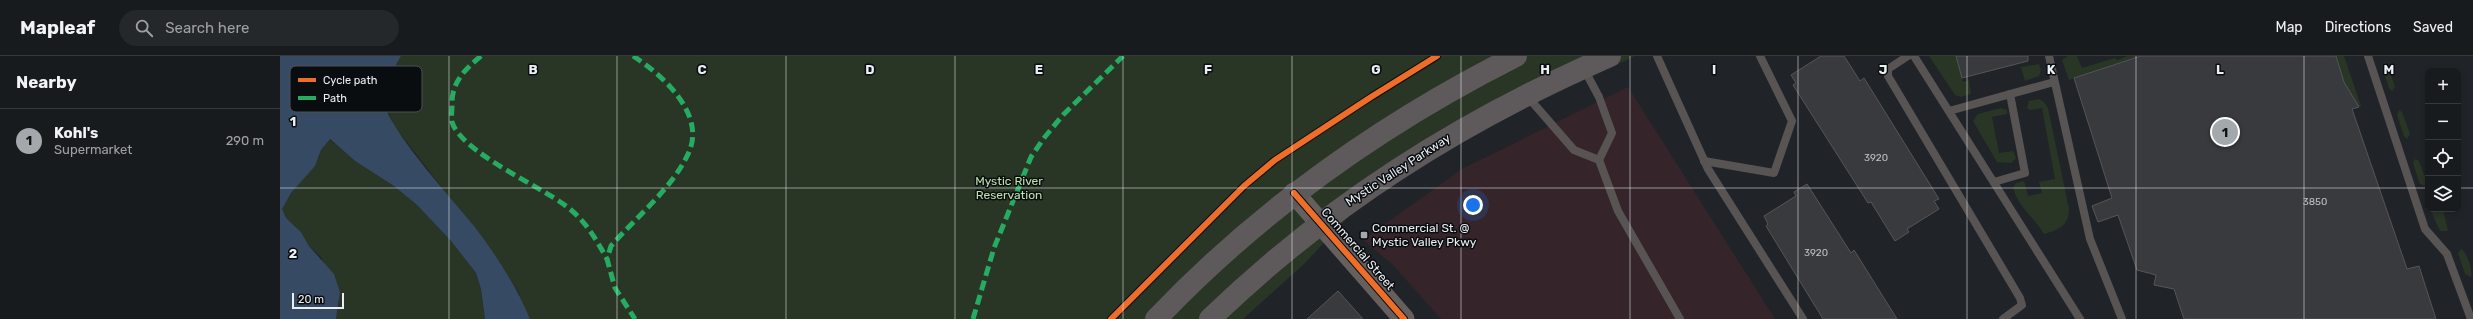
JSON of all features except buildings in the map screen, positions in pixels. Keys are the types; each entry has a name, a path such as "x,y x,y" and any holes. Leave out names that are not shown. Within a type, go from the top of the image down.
{"highway":[{"path":"1156,319 1232,245 1294,193 1360,146 1420,107 1516,56"},
{"name":"Mystic Valley Parkway","path":"1210,319 1261,272 1320,222 1436,144 1525,94 1610,56"}],"street":[{"name":"Commercial Street","path":"1294,193 1404,319"}],"lane":[{"path":"1657,56 1704,161 1803,319"},
{"path":"1704,161 1774,173 1792,121 1760,56"},
{"path":"1908,56 1888,69 1888,76 2020,298 2022,305 2018,310 2003,319"},
{"path":"1914,56 2080,319"},
{"path":"2049,56 2090,239 2122,319"},
{"path":"2368,56 2425,229 2447,254 2470,319"},
{"path":"1584,68 1599,97 1612,133 1599,160 1618,211 1680,319"},
{"path":"1949,111 2054,82"},
{"path":"1525,94 1574,150 1599,160"},
{"path":"1994,182 2025,173 2010,94"}],"shaded area":[{"path":"1628,87 1775,319 1441,319 1392,264 1363,240 1462,169"}],"green space":[{"name":"Mystic River Reservation","path":"401,56 1635,56 1485,127 1414,171 1352,213 1304,264 1243,319 496,319 520,295 501,264 395,127 389,112 422,112 422,66 396,66"},
{"path":"1929,56 1956,56 1963,82 1969,80 1971,94 1961,97 1955,95"},
{"path":"2068,56 2077,56 2082,68 2115,58 2117,60 2127,56 2141,56 2069,80 2062,60"},
{"path":"2336,56 2344,56 2361,106 2359,107 2344,82"},
{"path":"2384,62 2387,64 2395,87 2392,91 2389,88 2382,67"},
{"path":"2039,64 2041,71 2039,76 2025,81 2021,67"},
{"path":"2039,99 2044,102 2048,108 2069,209 2067,220 2062,226 2054,231 2044,234 2018,200 2013,187 2016,183 2024,181 2028,196 2042,193 2039,182 2055,179 2042,108 2030,110 2027,108 2029,101"},
{"path":"2001,108 2007,110 2007,114 1992,117 1999,153 2013,151 2016,158 2011,163 1997,162 1973,121 1978,114"},
{"path":"2399,110 2402,112 2410,134 2407,139 2404,136 2397,115"},
{"path":"329,139 355,161 394,186 417,205 451,241 476,273 481,289 485,319 336,319 339,303 321,257 309,246 301,232 286,218 281,209 291,193 319,157 321,150"},
{"path":"2415,159 2419,161 2425,177 2425,186 2420,184 2413,163"},
{"path":"2431,212 2444,212 2448,231 2440,231"},
{"path":"2461,249 2465,253 2469,262 2471,277 2465,274 2458,253"}],"water":[{"path":"280,56 401,56 396,66 290,66 290,112 388,112 409,146 490,248 512,282 530,319 485,319 481,289 476,273 451,241 417,205 394,186 355,161 330,139 321,150 315,166 291,193 282,209 286,218 301,232 309,246 334,274 340,292 336,319 280,319"}],"marked path":[{"path":"481,56 464,72 454,90 452,98 452,122 458,133 470,145 485,156 573,211 590,230 607,259"},
{"path":"633,56 656,73 678,96 686,109 691,123 693,137 689,152 674,178 611,246 607,259 615,288 635,319"},
{"path":"973,319 994,248 1031,157 1063,115 1123,56"}],"cycle path":[{"path":"1111,319 1244,186 1275,160 1437,56"},
{"path":"1294,193 1404,319"}],"place":[{"name":"Kohl's","path":"2225,132"},
{"name":"Commercial St. @ Mystic Valley Pkwy","path":"1364,235"}]}
